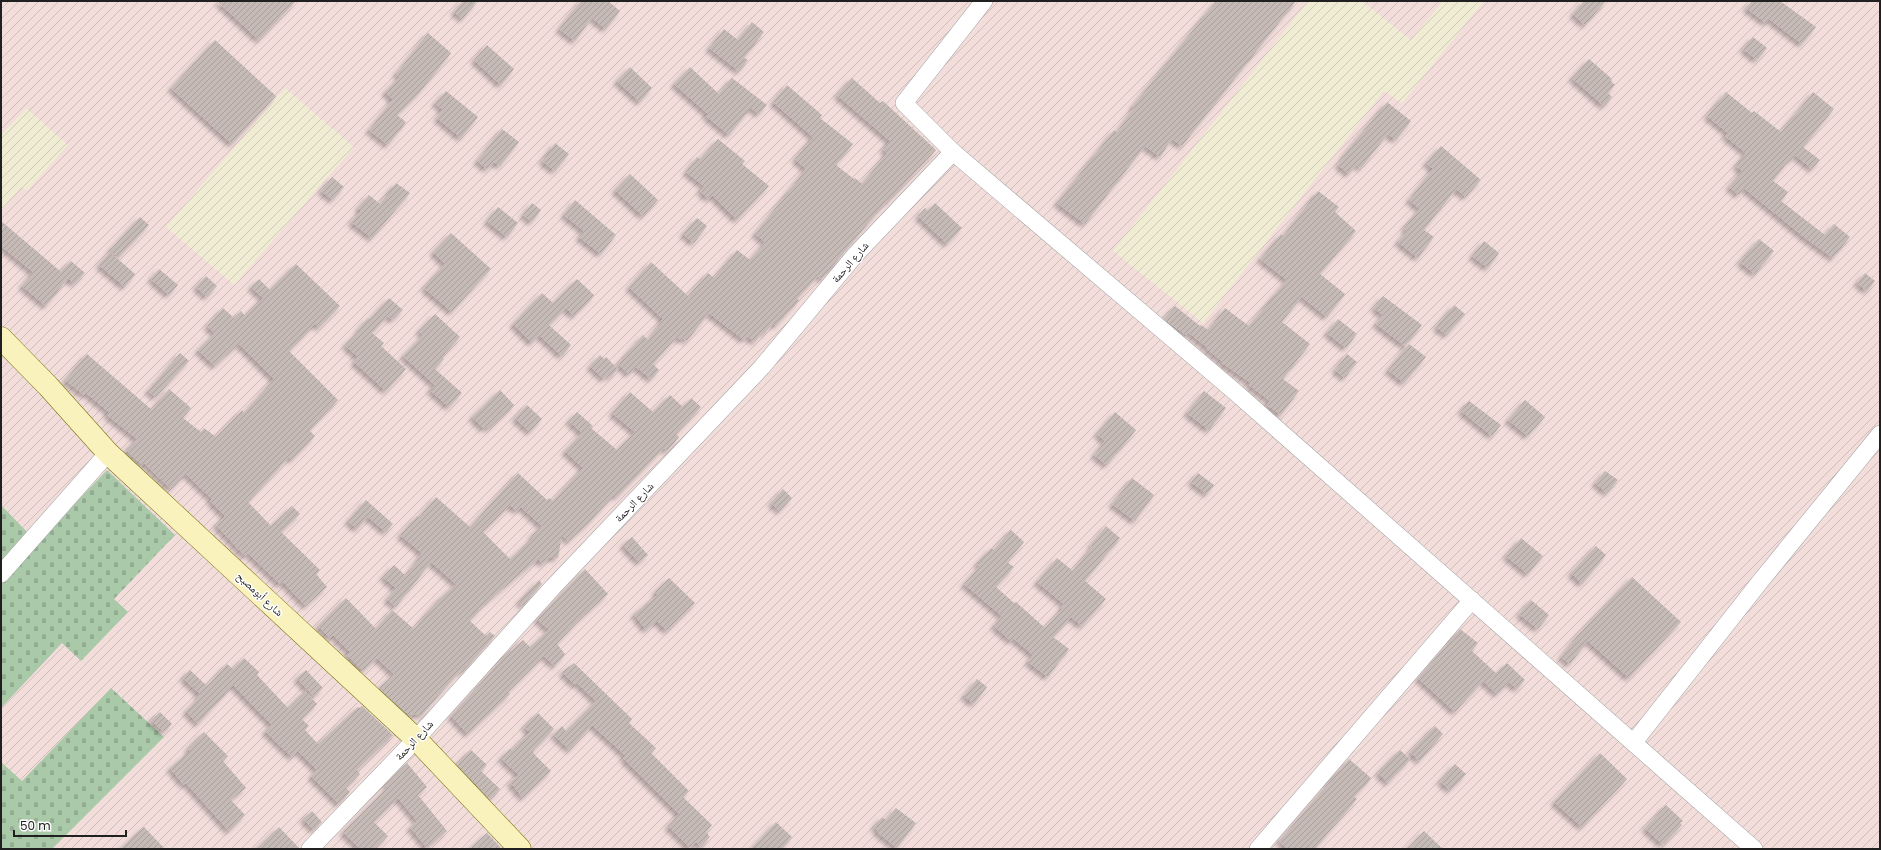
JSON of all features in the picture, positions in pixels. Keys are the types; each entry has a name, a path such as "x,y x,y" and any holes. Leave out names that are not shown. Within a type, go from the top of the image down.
{"street":[{"path":"984,1 904,103 954,152 1234,391 1754,849"},
{"name":"شارع الرحمة","path":"310,849 416,739 553,587 762,368 856,254 954,152"},
{"name":"شارع أبومصبح","path":"1,338 48,386 108,453 416,739 520,849"},
{"path":"1634,742 1759,583 1880,434"},
{"path":"1,574 108,453"},
{"path":"1258,849 1472,600"}],"shaded area":[{"path":"1,1 1880,1 1880,849 1,849"},
{"path":"1308,1 1362,1 1411,40 1443,1 1484,1 1402,103 1384,91 1203,323 1113,251"},
{"path":"285,88 354,147 234,285 166,227"},
{"path":"26,108 68,145 27,191 22,187 1,210 1,135"}],"green space":[{"path":"107,470 175,535 114,599 128,612 81,661 62,643 1,708 1,581"},
{"path":"1,505 29,534 1,565"},
{"path":"111,688 164,737 52,849 1,849 1,762 22,781"}],"building":[{"path":"217,1 296,1 259,40"},
{"path":"463,1 477,1 463,19 454,12"},
{"path":"581,1 608,1 620,11 606,29 592,18 575,41 559,29"},
{"path":"1216,1 1296,1 1182,146 1172,139 1160,157 1145,146 1085,224 1057,203 1114,130 1117,132 1134,108 1132,107"},
{"path":"1584,1 1606,1 1585,25 1573,14"},
{"path":"1752,1 1780,1 1816,27 1802,44 1769,19 1766,23 1746,8"},
{"path":"752,22 764,32 744,58 748,60 739,71 709,48 724,29 738,40"},
{"path":"428,33 451,53 420,92 397,115 406,122 388,145 369,130 393,100 385,92 400,77 396,74"},
{"path":"1753,37 1767,48 1757,60 1743,49"},
{"path":"215,40 276,96 232,144 171,88"},
{"path":"487,45 514,69 501,85 474,60"},
{"path":"1589,59 1612,79 1611,81 1615,85 1608,93 1612,97 1604,106 1572,78"},
{"path":"630,67 652,88 640,102 617,81"},
{"path":"690,67 719,94 732,78 767,105 759,114 751,108 729,135 706,116 708,114 674,84"},
{"path":"852,78 880,103 883,101 936,150 888,202 887,201 822,279 818,276 797,299 799,300 776,326 773,323 764,334 762,332 755,342 747,336 744,340 709,313 687,341 683,338 681,340 677,337 653,364 659,370 651,379 636,367 629,374 618,364 643,335 648,340 663,319 629,287 651,262 688,296 708,273 714,278 737,250 750,260 765,242 755,234 806,169 795,159 813,137 773,102 787,85 822,115 820,118 853,144 836,165 854,179 855,178 862,184 887,153 883,149 890,141 837,95"},
{"path":"446,91 478,117 461,138 437,118 443,110 435,103"},
{"path":"1726,92 1752,113 1754,111 1781,132 1813,92 1834,109 1803,147 1820,160 1812,169 1795,155 1792,160 1790,159 1773,181 1788,192 1781,201 1825,235 1834,224 1850,237 1833,258 1805,238 1744,188 1739,195 1729,187 1742,171 1736,166 1746,153 1725,136 1728,133 1707,116"},
{"path":"1387,102 1411,121 1396,140 1388,134 1361,168 1356,165 1349,174 1338,165 1344,157 1343,156"},
{"path":"502,129 519,142 500,166 494,162 487,169 477,161"},
{"path":"718,139 745,161 742,164 769,186 737,220 712,195 709,199 700,191 704,186 686,172 697,157 700,159"},
{"path":"555,143 569,154 555,171 542,161"},
{"path":"1441,146 1481,180 1466,197 1456,189 1424,230 1434,237 1418,258 1398,242 1407,230 1404,228 1420,209 1409,200 1433,169 1426,163"},
{"path":"630,174 658,200 643,216 615,190"},
{"path":"332,177 344,187 333,200 321,191"},
{"path":"396,183 410,193 372,238 351,222 361,211 358,208 369,195 380,204"},
{"path":"1318,191 1339,207 1335,212 1356,231 1320,274 1345,294 1327,317 1302,297 1282,322 1310,344 1283,379 1299,391 1281,415 1267,405 1270,401 1249,385 1251,383 1222,363 1223,362 1207,349 1208,348 1188,332 1186,335 1164,319 1175,306 1200,326 1201,325 1208,330 1225,308 1249,326 1287,280 1260,259 1281,234 1283,236"},
{"path":"575,200 616,235 601,254 579,237 584,231 564,215"},
{"path":"532,203 541,210 532,222 523,215"},
{"path":"935,203 962,228 947,244 918,216 925,208 928,211"},
{"path":"498,207 518,223 507,237 487,221"},
{"path":"140,217 149,225 118,258 110,250"},
{"path":"697,218 707,226 694,243 683,234"},
{"path":"1,221 66,276 61,271 71,261 85,273 74,284 68,278 46,306 22,286 33,272 1,246"},
{"path":"451,233 491,269 452,312 424,288 445,264 433,252"},
{"path":"1759,239 1774,251 1755,274 1740,262"},
{"path":"1484,241 1499,253 1488,268 1472,256"},
{"path":"110,252 135,274 125,287 99,265"},
{"path":"296,264 340,306 319,328 315,324 289,351 338,400 309,430 315,436 292,460 289,457 248,502 271,526 292,506 300,514 281,532 320,570 316,574 327,587 306,606 283,582 280,584 248,553 245,556 216,525 225,516 210,501 212,499 186,474 171,489 144,463 142,465 126,450 137,439 107,415 109,412 86,393 84,395 65,380 87,354 152,410 169,389 191,408 183,418 201,432 204,428 216,437 242,410 244,413 274,379 239,344 215,366 198,350 215,333 207,326 223,308 234,318 241,311 245,316 263,298 251,287 259,279 270,290"},
{"path":"159,269 178,285 169,295 151,279"},
{"path":"1865,273 1875,281 1867,291 1857,283"},
{"path":"206,276 217,286 207,297 196,287"},
{"path":"577,279 594,295 574,316 566,308 549,325 571,345 562,356 539,335 532,343 513,324 542,293 553,303"},
{"path":"1383,296 1422,325 1405,346 1376,324 1383,315 1374,308"},
{"path":"389,298 403,310 393,320 388,316 372,333 384,343 381,346 406,369 386,391 354,362 358,357 345,345 359,331 358,330 368,318 370,319"},
{"path":"1454,305 1465,314 1447,335 1436,327"},
{"path":"435,314 460,337 442,357 444,359 435,369 462,393 449,407 430,390 435,385 403,356 423,335 419,331"},
{"path":"1338,319 1357,334 1346,348 1327,333"},
{"path":"1409,344 1426,357 1404,383 1388,370"},
{"path":"180,353 189,361 156,397 148,391"},
{"path":"1347,354 1357,362 1345,378 1335,370"},
{"path":"600,355 604,359 606,357 618,369 610,377 607,375 604,379 590,366"},
{"path":"500,390 514,405 489,429 486,426 484,429 472,417"},
{"path":"1204,391 1226,408 1209,430 1187,413"},
{"path":"630,392 653,412 670,395 683,407 691,398 701,407 676,434 679,437 667,451 664,448 617,497 614,495 590,522 569,541 562,536 558,558 549,558 543,564 538,559 479,609 480,610 469,620 486,636 490,632 495,636 462,673 460,671 422,715 408,714 379,688 394,674 377,658 363,671 347,655 350,652 333,635 330,638 318,626 346,598 376,629 392,610 414,629 437,601 456,584 431,562 396,607 387,599 396,588 383,577 394,565 406,576 422,553 400,535 417,516 419,517 436,497 470,527 518,473 547,500 549,498 553,501 583,468 565,451 582,433 569,421 577,412 593,426 591,428 617,450 635,432 612,413","holes":["510,505 517,511 521,507 542,526 531,536 533,538 510,559 483,532"]},
{"path":"1525,400 1545,417 1528,436 1508,420"},
{"path":"1469,401 1501,425 1492,436 1461,411"},
{"path":"527,405 542,419 530,432 515,418"},
{"path":"1115,412 1136,430 1107,465 1094,455 1105,441 1097,434"},
{"path":"1605,471 1618,480 1607,493 1595,483"},
{"path":"1198,473 1214,485 1207,494 1191,482"},
{"path":"1132,478 1154,495 1135,521 1112,504"},
{"path":"783,489 792,498 780,511 771,503"},
{"path":"366,500 393,524 386,532 368,517 357,529 348,521"},
{"path":"1106,526 1120,538 1085,581 1106,599 1082,626 1071,617 1053,637 1069,649 1048,677 1028,662 1033,655 1013,638 1011,641 994,626 1002,616 964,584 980,566 977,564 991,548 994,550 1011,530 1024,542 1007,562 1014,567 996,587 1014,603 1016,602 1045,628 1062,609 1061,608 1064,604 1037,582 1057,558 1073,571"},
{"path":"632,537 648,555 639,562 623,545"},
{"path":"1521,538 1543,556 1528,574 1506,556"},
{"path":"1596,546 1606,555 1582,584 1571,573"},
{"path":"585,569 608,594 579,620 557,644 565,654 555,666 544,656 508,692 510,694 468,734 451,716 510,650 511,651 523,640 530,647 549,630 537,619"},
{"path":"1632,577 1681,622 1629,678 1588,641 1570,664 1561,657 1576,637"},
{"path":"669,578 695,603 667,631 657,621 646,630 634,614 658,595 655,592"},
{"path":"539,580 542,584 523,606 519,602"},
{"path":"1531,600 1549,615 1538,629 1519,614"},
{"path":"1460,629 1478,643 1472,651 1497,674 1507,663 1525,680 1517,689 1509,682 1497,694 1483,681 1455,712 1418,678"},
{"path":"244,658 259,672 257,675 288,708 305,691 317,704 302,719 309,726 305,730 318,744 358,707 360,708 362,706 393,735 357,770 360,774 346,788 350,792 339,804 311,776 317,770 298,751 292,757 265,731 272,725 233,685 198,724 186,711 198,699 197,698 200,694 183,678 190,670 207,686 227,664 233,669"},
{"path":"574,663 632,719 629,723 656,748 651,753 689,791 683,797 712,825 706,832 710,837 701,847 696,842 690,848 668,826 679,814 623,758 626,756 592,725 570,750 554,735 562,726 566,731 596,701 577,683 575,685 562,672"},
{"path":"306,670 323,688 314,697 297,678"},
{"path":"977,679 987,687 974,704 964,696"},
{"path":"160,712 172,724 164,732 151,720"},
{"path":"538,713 554,729 533,751 534,754 551,771 523,798 510,782 519,775 501,758 510,749 512,750 530,732 524,727"},
{"path":"1435,726 1443,734 1419,761 1410,752"},
{"path":"204,732 228,756 223,761 246,788 231,800 245,815 229,831 186,783 184,785 170,768 190,751 188,748"},
{"path":"471,750 487,765 481,771 500,789 490,799 457,764"},
{"path":"1400,750 1410,759 1388,783 1378,773"},
{"path":"1600,753 1627,779 1582,827 1554,802"},
{"path":"1349,759 1371,778 1354,797 1357,799 1315,849 1288,849 1279,841"},
{"path":"407,763 427,787 418,795 447,831 427,848 410,827 417,821 398,798 374,822 388,836 375,849 360,849 343,832 388,787 386,784"},
{"path":"1455,764 1466,774 1450,790 1440,781"},
{"path":"1666,805 1683,821 1680,823 1682,825 1664,844 1662,844 1645,828"},
{"path":"896,808 916,823 897,848 877,832 878,830 874,827 882,817 886,820"},
{"path":"312,811 322,822 314,830 303,819"},
{"path":"776,822 792,837 781,849 751,849"},
{"path":"144,827 165,849 120,849"},
{"path":"279,827 300,849 256,849"},
{"path":"1424,831 1443,849 1407,849"},
{"path":"487,833 502,849 469,849"}]}
